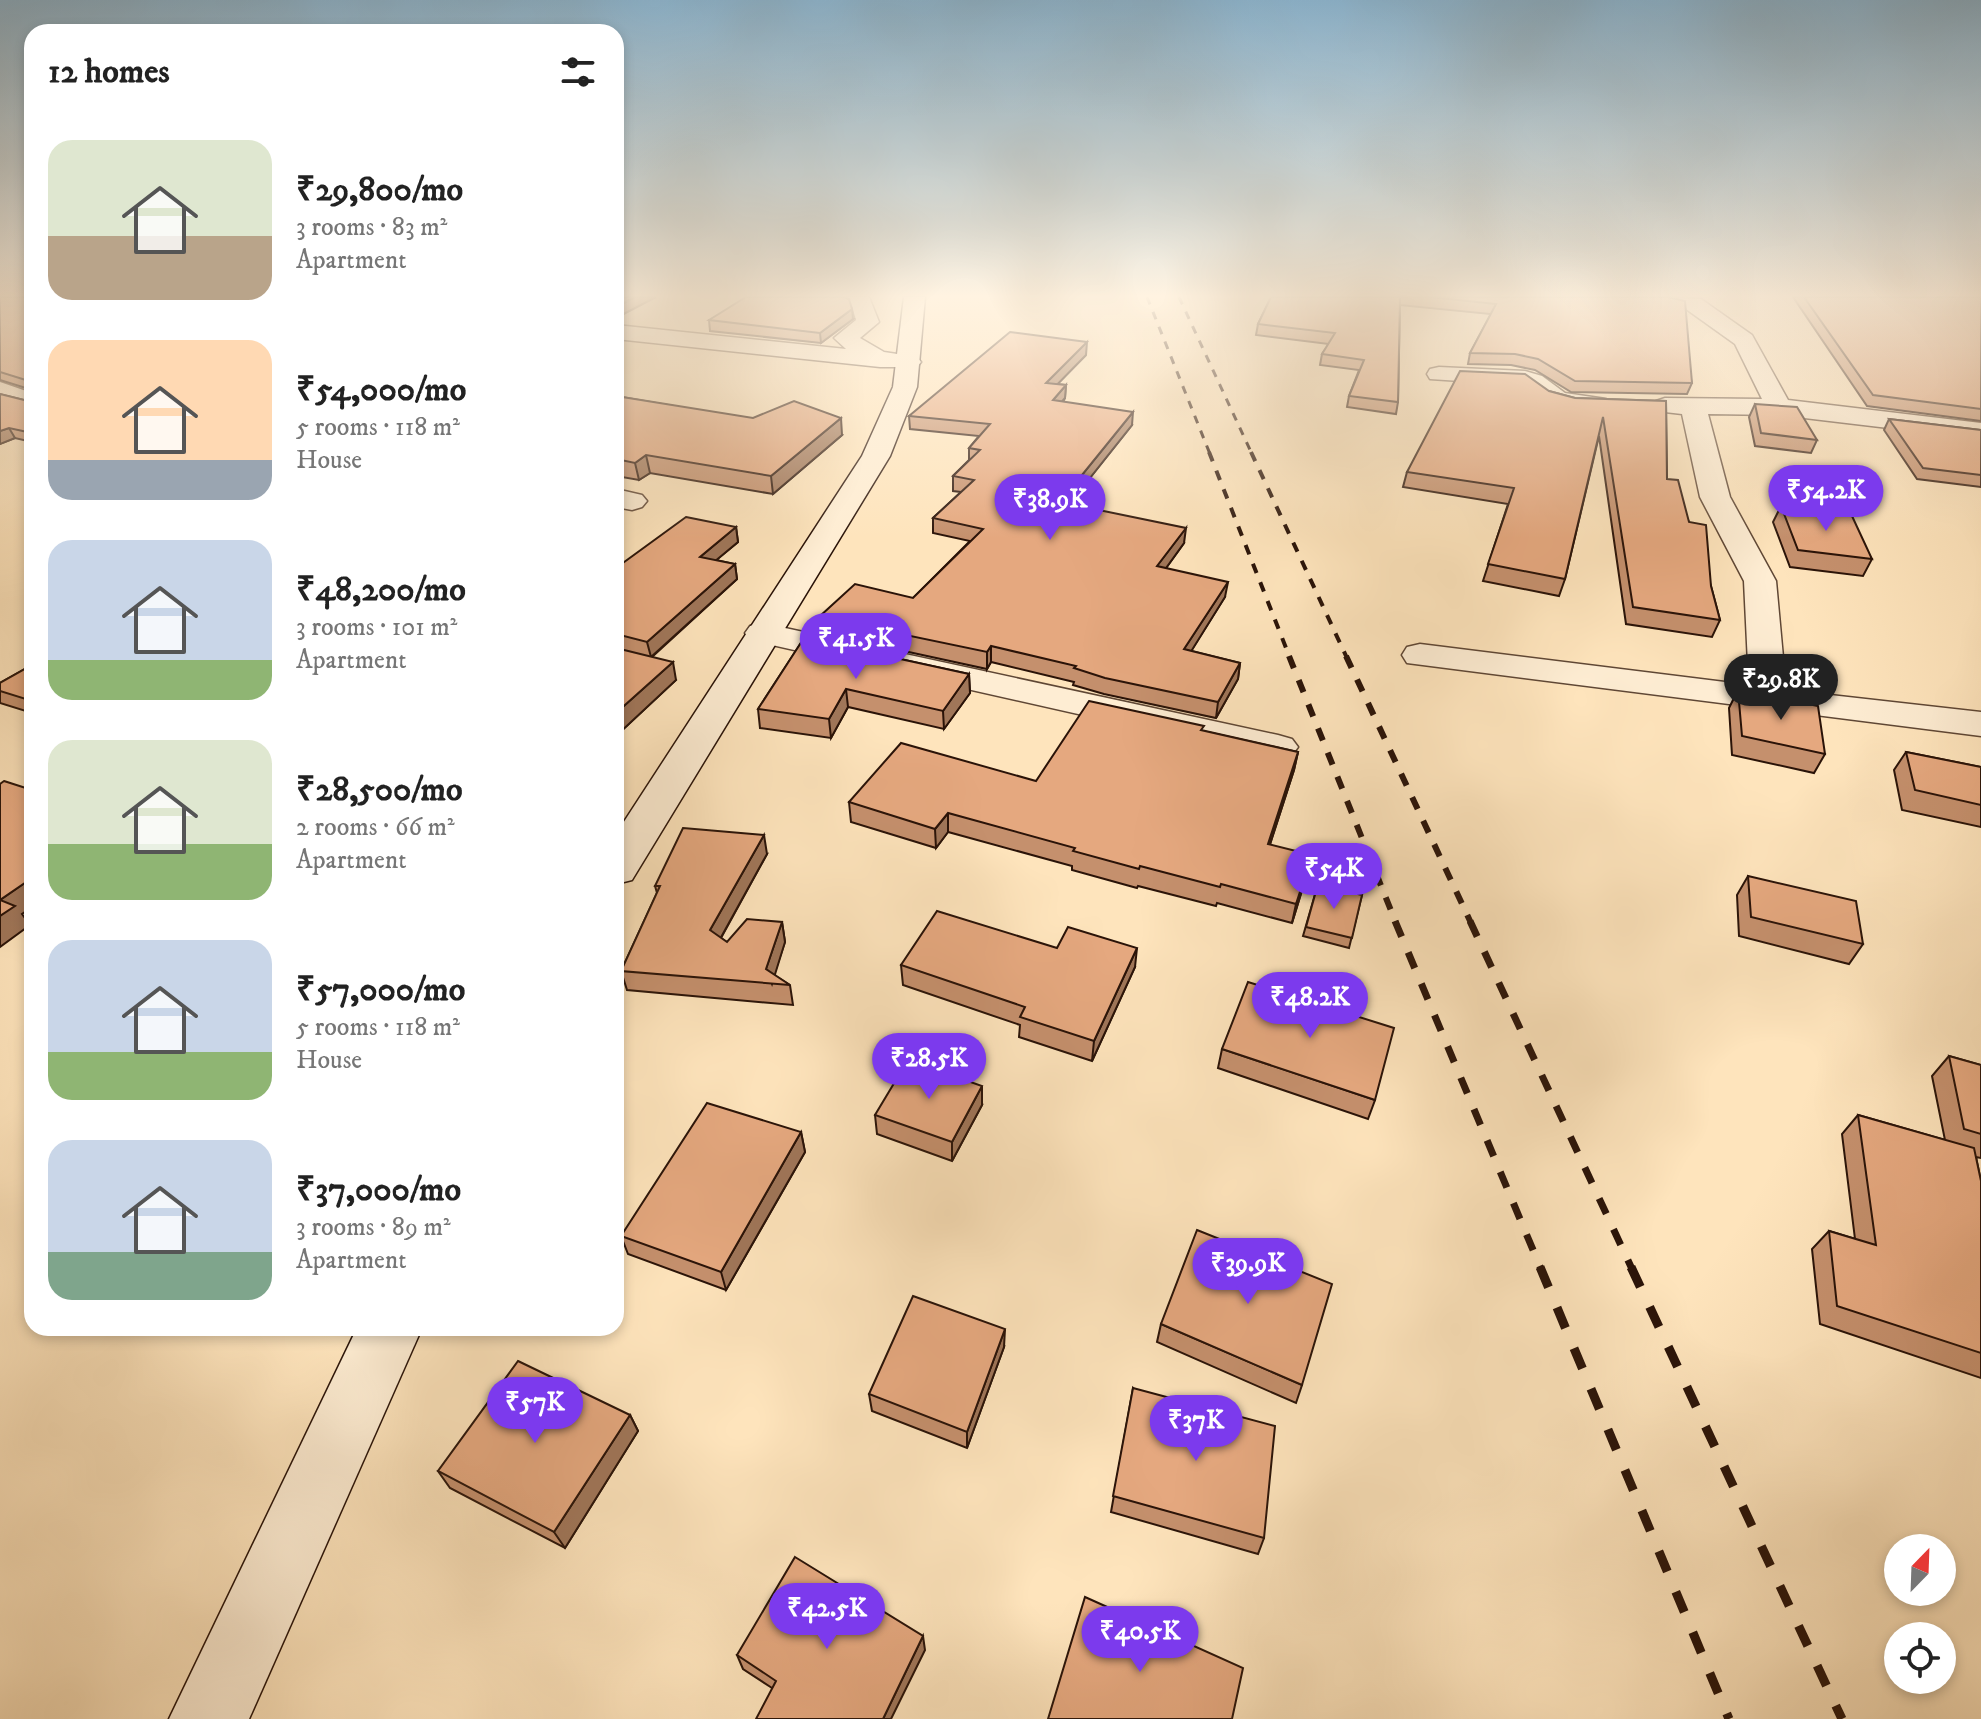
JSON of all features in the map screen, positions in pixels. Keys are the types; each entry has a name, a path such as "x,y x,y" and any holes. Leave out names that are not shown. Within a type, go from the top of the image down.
{"street":[{"path":"624,856 876,456 895,377"},
{"path":"1508,377 1537,382 1548,395 1562,401 1614,405"},
{"path":"1763,377 1779,407"},
{"path":"0,389 24,400"},
{"path":"1645,406 1779,407 1981,431"},
{"path":"1693,406 1715,497 1760,581 1768,699"},
{"path":"762,633 1278,747"},
{"path":"1420,655 1981,724"},
{"path":"209,1719 386,1336"}],"building":[{"path":"956,377 1052,377 1046,383 1066,385 1053,400 1133,412 1060,502 1186,528 1157,566 1228,582 1184,649 1240,663 1218,702 1105,678 1074,668 1076,666 991,646 987,652 819,617 855,584 913,598 983,529 933,518 974,480 953,476 980,450 969,448 990,424 909,416"},
{"path":"1357,377 1398,377 1398,402 1349,396"},
{"path":"1457,377 1530,377 1549,391 1575,398 1666,401 1667,479 1678,480 1689,522 1706,525 1711,586 1720,620 1633,607 1603,417 1565,579 1488,564 1514,488 1407,472"},
{"path":"1569,377 1692,377 1692,383 1575,381"},
{"path":"1860,377 1981,377 1981,409 1873,395"},
{"path":"0,394 24,400 24,431 9,428 0,431"},
{"path":"624,397 753,418 794,401 841,418 771,476 646,455 635,463 624,461"},
{"path":"1755,404 1797,407 1817,440 1761,433"},
{"path":"1889,419 1981,430 1981,475 1923,468"},
{"path":"1781,506 1852,516 1872,559 1798,550"},
{"path":"686,517 736,527 700,557 735,564 647,642 624,636 624,562"},
{"path":"804,638 969,674 943,711 846,689 829,719 758,709"},
{"path":"624,650 673,662 624,706"},
{"path":"24,670 24,698 0,691 0,683"},
{"path":"1738,690 1818,706 1825,754 1742,736"},
{"path":"1089,701 1204,726 1201,730 1298,752 1268,844 1312,855 1296,904 1221,884 1220,887 1140,866 1139,869 948,813 935,829 849,802 901,743 1036,781"},
{"path":"1906,752 1981,767 1981,805 1915,790"},
{"path":"4,781 24,787 24,884 0,900 0,784"},
{"path":"683,828 764,835 710,930 727,942 747,919 782,922 766,969 790,985 624,971 624,964 660,886 655,886"},
{"path":"1748,876 1856,901 1863,944 1751,917"},
{"path":"1318,884 1362,895 1352,938 1306,927"},
{"path":"0,900 15,906 0,916"},
{"path":"937,911 1057,948 1068,927 1137,948 1094,1041 1020,1017 1025,1007 901,965"},
{"path":"1248,982 1394,1028 1375,1100 1222,1049"},
{"path":"1949,1056 1981,1065 1981,1134 1964,1129"},
{"path":"908,1060 982,1086 952,1142 875,1115"},
{"path":"707,1103 801,1132 721,1272 624,1237 624,1231"},
{"path":"1858,1115 1974,1148 1981,1181 1981,1353 1837,1306 1829,1231 1876,1245"},
{"path":"1197,1230 1332,1284 1302,1385 1161,1324"},
{"path":"913,1296 1005,1329 967,1432 869,1394"},
{"path":"518,1361 630,1415 554,1532 438,1471"},
{"path":"1133,1388 1275,1426 1264,1538 1113,1496"},
{"path":"795,1557 923,1636 883,1719 756,1719 776,1681 737,1655"},
{"path":"1085,1597 1243,1668 1232,1719 1048,1719"}],"railway":[{"path":"1179,377 1210,454"},
{"path":"1216,377 1252,454"},
{"path":"1209,452 1290,658"},
{"path":"1251,452 1347,658"},
{"path":"1289,656 1396,923"},
{"path":"1346,656 1471,923"},
{"path":"1395,921 1541,1269"},
{"path":"1470,921 1632,1269"},
{"path":"1540,1267 1729,1719"},
{"path":"1631,1267 1842,1719"}]}
